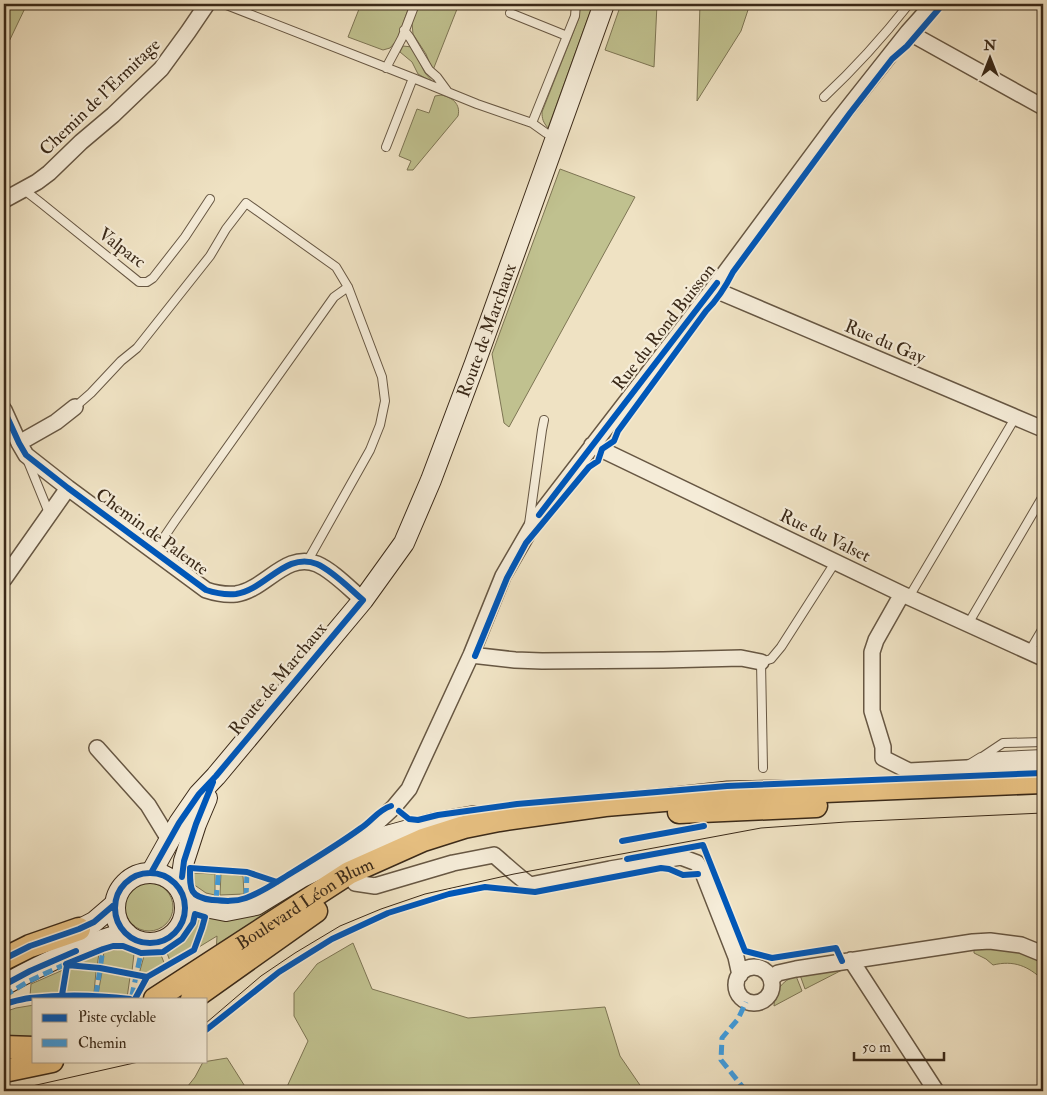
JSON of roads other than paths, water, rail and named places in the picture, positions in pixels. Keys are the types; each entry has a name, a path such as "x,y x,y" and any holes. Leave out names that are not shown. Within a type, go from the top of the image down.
{"main road":[{"name":"Route de Marchaux","path":"151,873 179,823 199,794 363,600 404,543 431,480 551,136 604,4"},
{"name":"Route de Marchaux","path":"182,895 184,861 196,824 216,776"},
{"name":"Boulevard Léon Blum","path":"157,998 349,873 423,840 464,827 605,804 664,800 728,792 1043,782"},
{"path":"193,998 355,883 428,852 501,832 544,825 644,814 1043,795"},
{"path":"182,895 185,912 182,922 169,937 152,943 144,942 134,939 119,925 115,904 118,894 123,885 131,878 140,874 162,875 172,881 182,895 195,905 226,911 256,905 302,877 387,836 434,823 498,811 605,804"},
{"name":"Boulevard Léon Blum","path":"172,998 324,898 355,883"},
{"path":"4,969 94,922 115,904"},
{"path":"4,959 30,946 79,929"},
{"path":"4,985 62,956 102,940 126,933"},
{"path":"4,1040 32,1041"},
{"path":"4,1047 32,1048"},
{"path":"4,1071 47,1062"}],"street":[{"name":"Chemin de l'Ermitage","path":"4,200 37,182 49,173 113,115 160,69 207,4"},
{"name":"Rue du Rond Buisson","path":"302,877 366,833 394,807 409,789 471,655 503,576 536,519 713,289 836,123 862,75 908,32 933,4"},
{"path":"908,32 1043,107"},
{"name":"Rue du Gay","path":"713,289 1043,429"},
{"path":"22,449 75,408"},
{"name":"Chemin de Palente","path":"4,410 22,449 68,488 206,590 216,593 236,594 249,591 281,569 307,562"},
{"name":"Rue du Valset","path":"592,445 905,595 1036,655"},
{"path":"4,579 68,488"},
{"path":"307,562 328,570 363,600"},
{"path":"905,595 876,640 872,652 872,711 883,748 883,758 909,770 1043,764"},
{"path":"471,655 542,661 741,658 761,662"},
{"path":"97,748 148,805 170,841"},
{"path":"148,805 179,823 183,828 185,834 184,861"},
{"path":"355,883 375,886 453,863 494,855 511,869 514,874 530,885 681,857 697,863 703,873 736,957 740,974"},
{"path":"771,979 778,973 796,968 990,941 1021,945 1043,954"},
{"path":"851,960 936,1091"},
{"path":"748,968 758,968 766,972 771,979 772,990 766,999 762,1002 746,1002 738,994 736,984 740,974 748,968"}],"lane":[{"path":"224,4 477,104 532,123 551,136"},
{"path":"386,68 415,4"},
{"path":"532,123 575,16 576,4"},
{"path":"824,97 862,75 908,4"},
{"path":"510,13 567,36"},
{"path":"896,21 908,32"},
{"path":"404,30 429,70 448,92"},
{"path":"386,147 412,78"},
{"name":"Valparc","path":"23,190 139,282 147,282 153,278 185,237 210,200"},
{"path":"75,408 121,361 137,348 210,256 226,229 246,203 336,266 348,286 382,378 385,401 380,425 370,450 307,562"},
{"path":"154,552 174,521 334,297 348,286"},
{"path":"905,595 1015,418"},
{"path":"528,534 544,420"},
{"path":"22,449 49,513"},
{"path":"968,624 1043,496"},
{"path":"763,768 761,662 771,659 781,647 836,562"},
{"path":"1036,655 1043,628"},
{"path":"963,768 1003,743 1043,742"},
{"path":"981,757 1043,754"}],"tram line":[{"path":"208,1021 261,976 340,926 425,894 514,874 761,828 1043,813"},
{"path":"10,1091 139,1062"}]}
